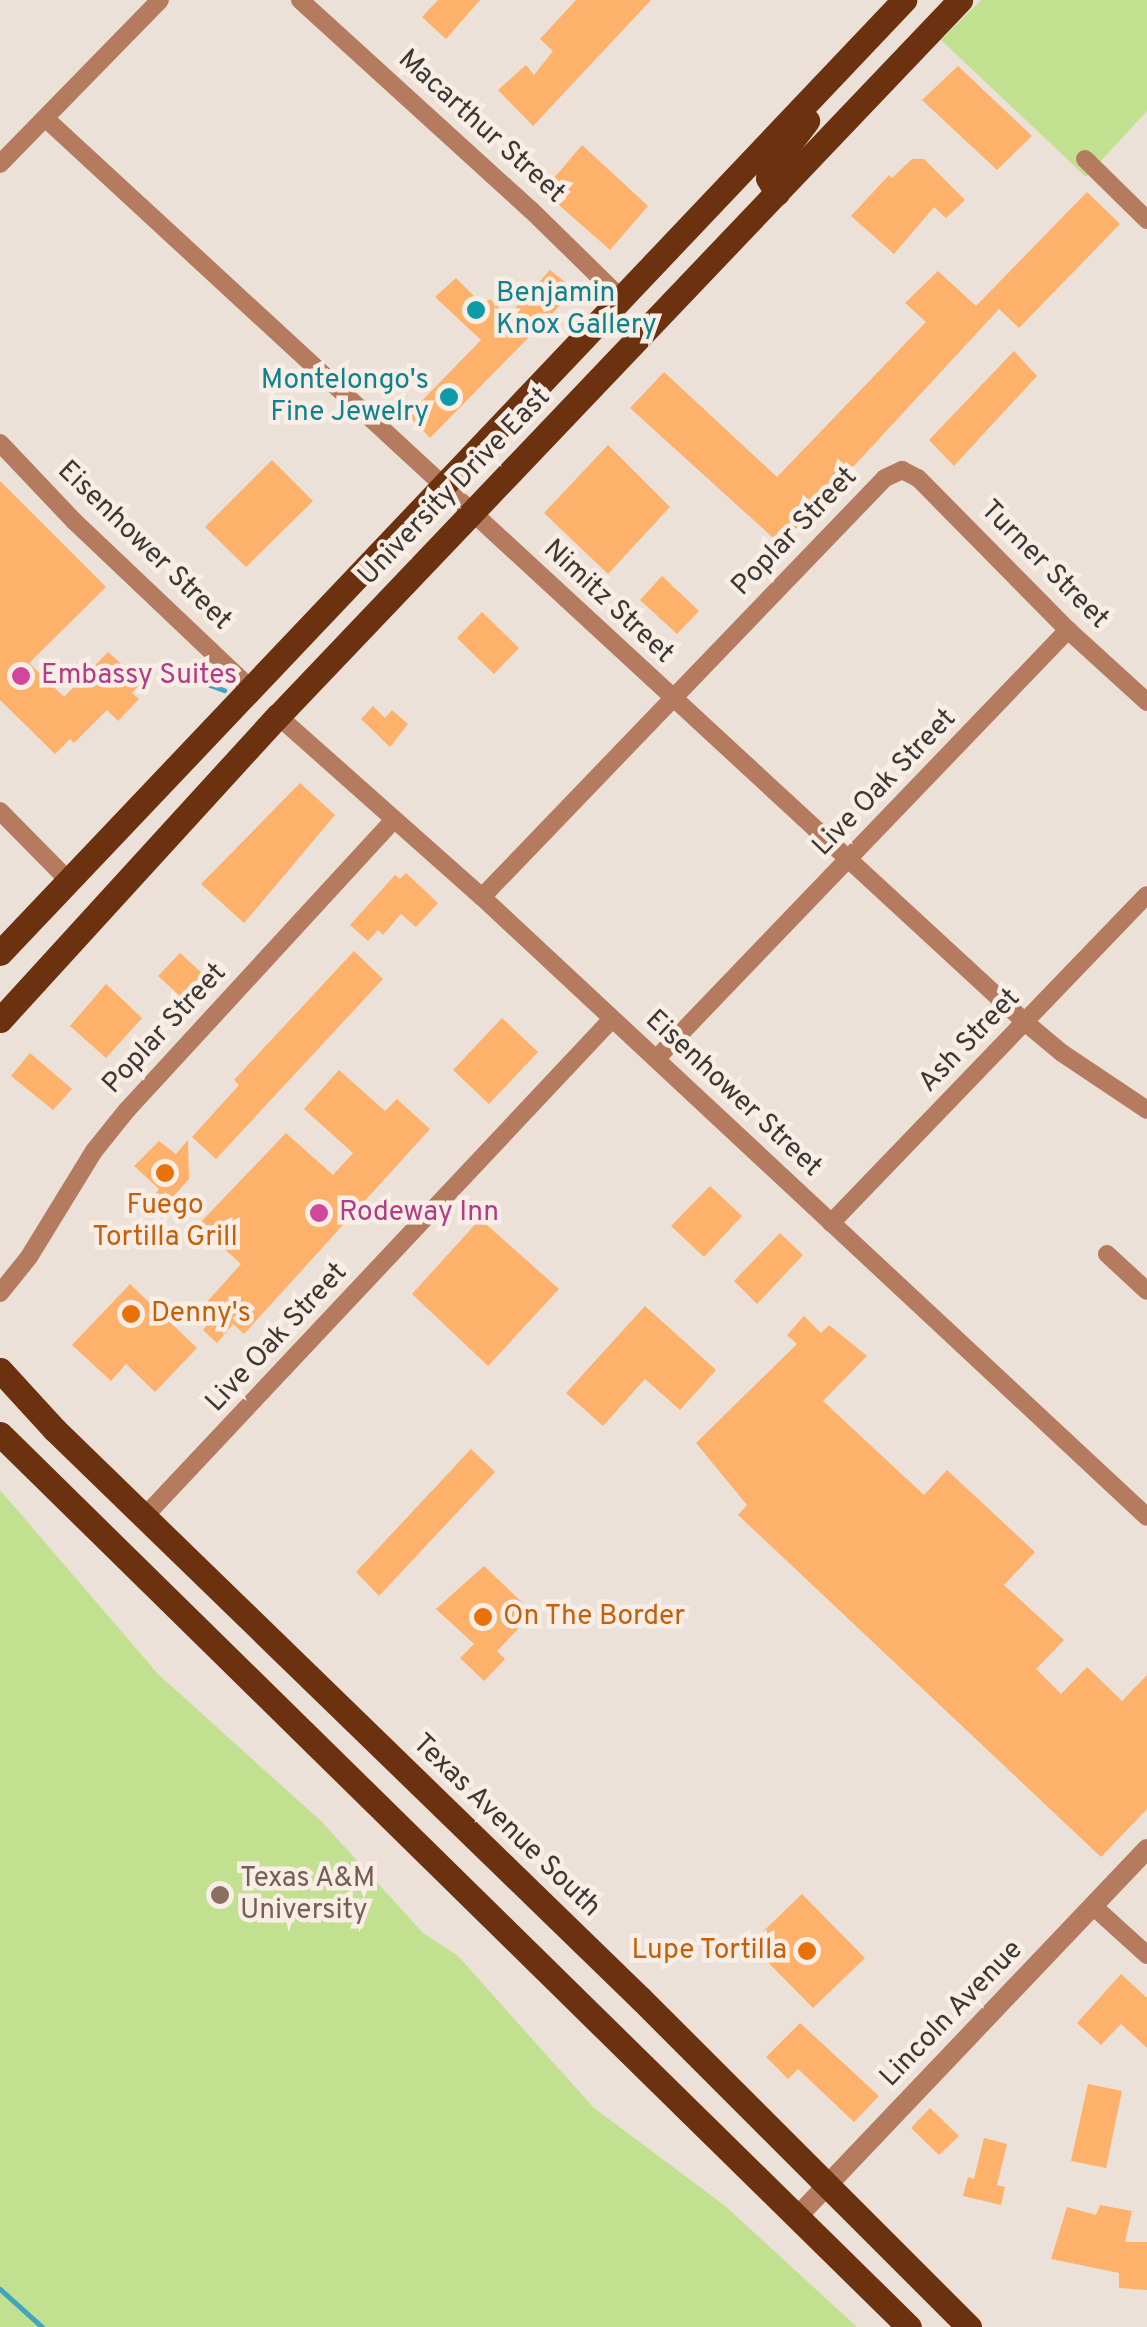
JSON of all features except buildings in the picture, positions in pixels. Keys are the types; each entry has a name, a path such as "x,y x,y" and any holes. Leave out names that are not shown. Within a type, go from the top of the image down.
{"main road":[{"name":"University Drive East","path":"0,953 904,0"},
{"name":"University Drive East","path":"0,1020 278,716 960,0"},
{"path":"777,194 768,178 770,169 804,130 817,93"},
{"path":"675,299 675,267 706,228 700,215"},
{"name":"Texas Avenue South","path":"0,1370 144,1517 461,1823 970,2327"},
{"path":"0,1434 909,2327"},
{"path":"429,1856 461,1823"}],"street":[{"path":"0,164 160,0"},
{"name":"Macarthur Street","path":"300,0 622,298"},
{"name":"Nimitz Street","path":"45,118 1026,1023 1062,1054 1147,1110"},
{"path":"1085,159 1147,220"},
{"name":"Eisenhower Street","path":"0,442 74,521 250,688"},
{"name":"Turner Street","path":"902,470 918,478 1068,630 1147,702"},
{"name":"Poplar Street","path":"482,897 885,478 902,470"},
{"name":"Live Oak Street","path":"656,1059 1068,630"},
{"name":"Eisenhower Street","path":"278,716 482,897 1147,1517"},
{"path":"0,811 70,881"},
{"name":"Poplar Street","path":"0,1294 29,1258 94,1151 127,1110 394,820"},
{"name":"Ash Street","path":"830,1223 1147,895"},
{"name":"Live Oak Street","path":"144,1517 612,1019"},
{"path":"1107,1254 1147,1291"},
{"name":"Lincoln Avenue","path":"796,2217 1147,1849"},
{"path":"1092,1906 1147,1955"}],"green space":[{"path":"981,0 1147,0 1147,111 1086,177 941,40"},
{"name":"Texas A&M University","path":"0,1490 158,1674 322,1822 423,1933 457,1955 594,2108 724,2205 857,2327 0,2327"}],"waterway":[{"path":"196,680 224,690"},
{"path":"0,2289 42,2327"}],"place":[{"name":"Benjamin Knox Gallery","path":"476,310"},
{"name":"Montelongo's Fine Jewelry","path":"449,397"},
{"name":"Embassy Suites","path":"21,676"},
{"name":"Fuego Tortilla Grill","path":"165,1173"},
{"name":"Rodeway Inn","path":"319,1213"},
{"name":"Denny's","path":"131,1314"},
{"name":"On The Border","path":"483,1617"},
{"name":"Texas A&M University","path":"220,1895"},
{"name":"Lupe Tortilla","path":"807,1951"}]}
